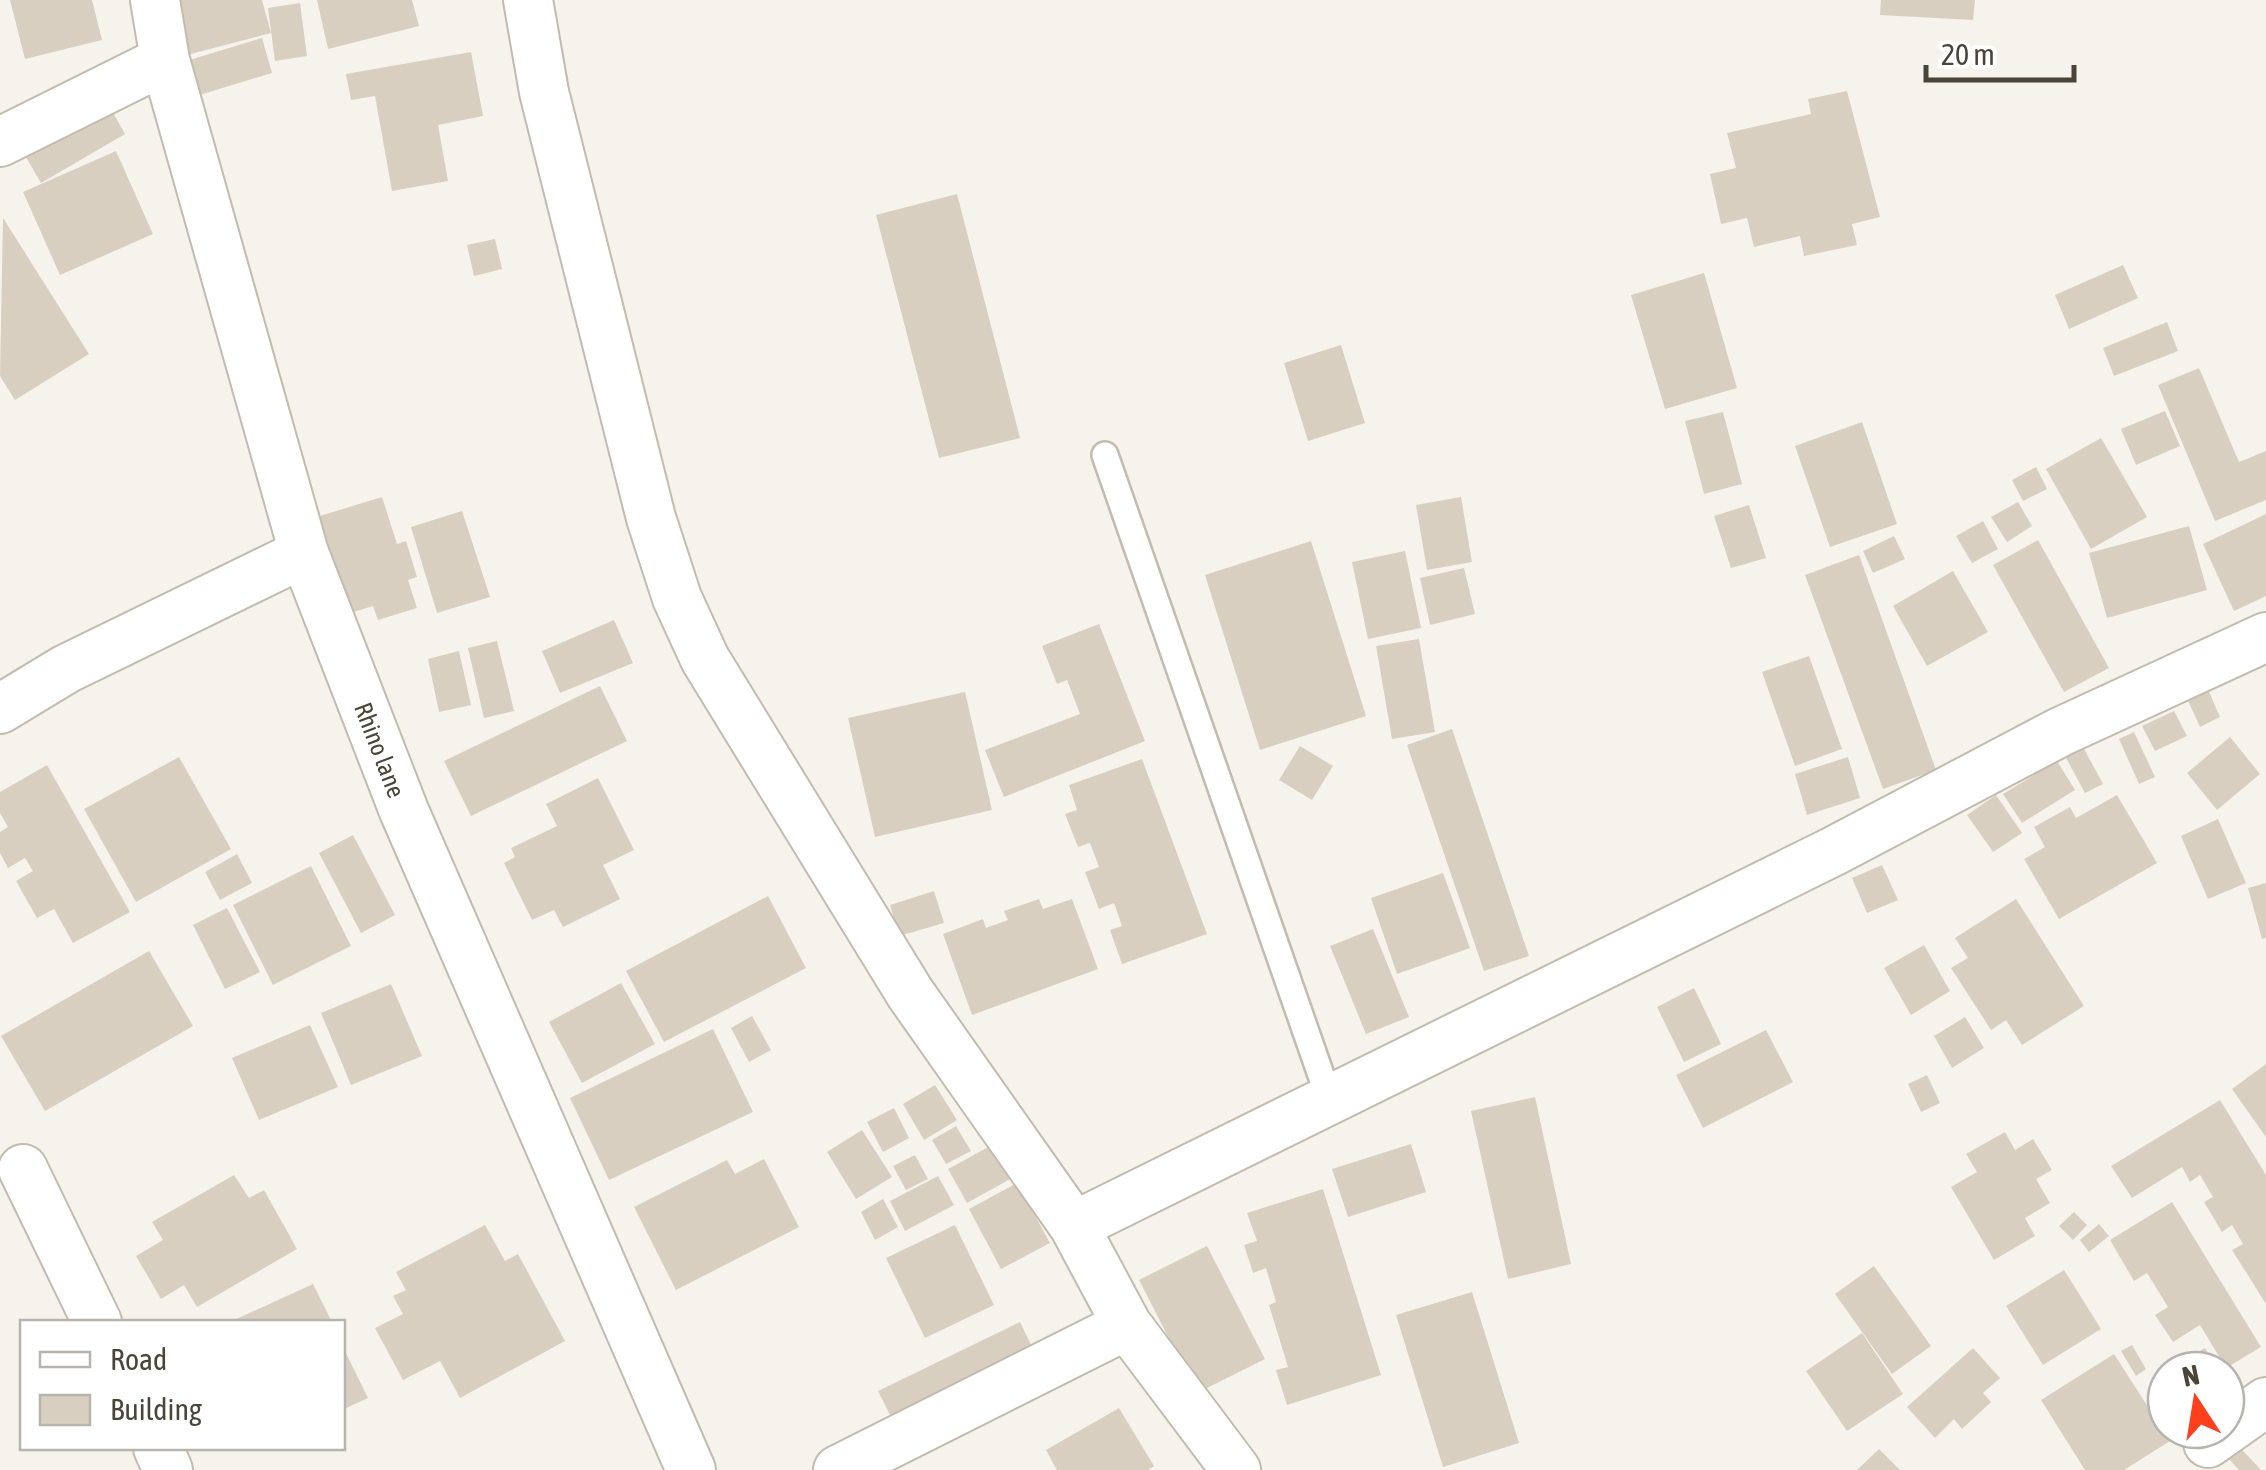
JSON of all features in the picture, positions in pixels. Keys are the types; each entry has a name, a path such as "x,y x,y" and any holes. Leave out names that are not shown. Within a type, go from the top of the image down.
{"street":[{"name":"Rhino lane","path":"155,0 165,60 304,553 404,811 691,1470"},
{"path":"528,0 544,92 651,518 677,598 744,726 910,992 1074,1226 1127,1326 1236,1470"},
{"path":"0,142 165,60"},
{"path":"0,709 66,669 304,553"},
{"path":"1074,1226 1834,851 2060,732 2266,636"},
{"path":"23,1169 96,1320"},
{"path":"838,1470 1127,1326"}],"lane":[{"path":"1105,455 1329,1098"}],"building":[{"path":"10,0 92,0 102,40 25,59"},
{"path":"169,0 262,0 271,33 183,56"},
{"path":"317,0 412,0 419,26 328,49"},
{"path":"1881,0 1975,0 1973,20 1880,15"},
{"path":"300,3 307,56 275,61 268,8"},
{"path":"262,38 272,73 193,97 183,62"},
{"path":"471,52 483,116 438,125 448,181 392,191 375,96 351,100 346,74"},
{"path":"1847,91 1880,217 1852,224 1857,245 1804,256 1800,236 1754,247 1747,218 1721,224 1710,174 1736,168 1727,133 1811,114 1808,99"},
{"path":"108,104 125,134 41,183 23,152"},
{"path":"116,151 153,234 60,275 23,192"},
{"path":"957,194 1020,438 939,458 876,215"},
{"path":"3,218 89,354 15,400 0,376"},
{"path":"495,239 502,269 474,276 467,245"},
{"path":"2123,265 2138,298 2069,329 2055,295"},
{"path":"1704,273 1737,388 1665,409 1631,295"},
{"path":"2167,322 2178,351 2114,376 2103,348"},
{"path":"1341,345 1365,423 1308,441 1284,363"},
{"path":"2199,368 2239,462 2266,451 2266,500 2215,521 2158,385"},
{"path":"2165,411 2180,446 2136,465 2121,429"},
{"path":"1723,412 1742,484 1704,494 1685,421"},
{"path":"1862,422 1897,524 1830,547 1795,446"},
{"path":"2101,438 2147,517 2091,549 2046,469"},
{"path":"2036,467 2047,489 2023,501 2012,480"},
{"path":"382,497 397,544 406,541 417,577 408,580 417,608 378,620 373,606 344,615 310,519"},
{"path":"1461,497 1472,562 1427,570 1416,505"},
{"path":"2018,502 2032,526 2007,542 1991,517"},
{"path":"1749,505 1766,558 1731,568 1714,516"},
{"path":"462,511 490,597 437,613 411,527"},
{"path":"2266,514 2266,596 2234,611 2203,544"},
{"path":"1983,521 1998,549 1972,563 1956,536"},
{"path":"2189,526 2207,590 2107,618 2089,553"},
{"path":"1894,536 1905,559 1873,573 1863,551"},
{"path":"2038,540 2109,668 2064,692 1993,565"},
{"path":"1311,541 1366,716 1260,750 1205,575"},
{"path":"1405,551 1421,628 1368,639 1352,562"},
{"path":"1859,555 1936,770 1883,789 1805,575"},
{"path":"1464,568 1475,614 1430,625 1420,578"},
{"path":"1953,571 1988,632 1927,666 1893,606"},
{"path":"614,620 633,663 560,693 542,651"},
{"path":"1099,624 1145,741 1004,797 985,750 1080,714 1067,680 1057,684 1042,646"},
{"path":"1419,639 1435,732 1392,739 1376,646"},
{"path":"497,641 514,711 484,718 468,648"},
{"path":"459,651 471,705 439,712 428,659"},
{"path":"1809,656 1842,749 1795,766 1762,672"},
{"path":"600,686 627,741 471,816 444,761"},
{"path":"2207,687 2220,717 2200,727 2186,696"},
{"path":"965,692 992,810 875,837 848,718"},
{"path":"2174,711 2187,736 2155,751 2142,726"},
{"path":"1452,729 1529,956 1484,971 1407,745"},
{"path":"2134,732 2155,777 2139,784 2119,739"},
{"path":"2230,737 2260,774 2217,810 2187,773"},
{"path":"1300,746 1333,766 1312,800 1279,780"},
{"path":"2083,747 2103,784 2085,793 2065,756"},
{"path":"179,757 231,849 136,902 84,809"},
{"path":"1848,757 1860,798 1807,815 1795,774"},
{"path":"1142,759 1207,934 1122,964 1110,930 1122,926 1114,903 1099,909 1085,872 1099,867 1090,843 1078,847 1065,814 1077,810 1069,785"},
{"path":"2057,761 2075,790 2022,823 2003,794"},
{"path":"47,765 130,912 73,943 54,909 37,918 16,881 33,871 25,858 8,868 0,853 0,832 8,827 0,813 0,792"},
{"path":"598,778 634,850 603,865 620,899 563,927 554,910 532,920 504,863 515,857 511,848 557,826 546,804"},
{"path":"1996,795 2022,833 1993,852 1967,815"},
{"path":"2117,795 2157,863 2059,919 2024,859 2045,847 2034,827 2070,807 2076,818"},
{"path":"2218,819 2246,883 2208,899 2181,836"},
{"path":"353,835 395,915 361,933 319,853"},
{"path":"237,854 252,883 220,900 205,872"},
{"path":"1882,865 1898,900 1867,913 1852,878"},
{"path":"311,866 351,946 273,985 233,905"},
{"path":"1443,873 1470,948 1397,974 1371,898"},
{"path":"2266,883 2266,938 2262,939 2248,888"},
{"path":"934,891 944,923 899,936 890,905"},
{"path":"768,896 806,968 664,1042 626,971"},
{"path":"1039,899 1043,909 1072,899 1098,969 972,1015 943,934 983,919 986,928 1008,920 1004,911"},
{"path":"2016,899 2084,1006 2022,1045 2006,1020 1991,1030 1951,968 1968,958 1955,938"},
{"path":"227,908 260,972 225,989 193,925"},
{"path":"1373,929 1409,1017 1366,1034 1330,946"},
{"path":"1924,945 1950,991 1911,1015 1884,968"},
{"path":"149,951 193,1026 45,1111 1,1036"},
{"path":"621,983 655,1044 582,1083 549,1022"},
{"path":"391,984 422,1056 351,1085 321,1013"},
{"path":"1694,988 1721,1044 1684,1062 1657,1007"},
{"path":"752,1016 771,1050 749,1062 731,1028"},
{"path":"1965,1017 1984,1048 1952,1068 1934,1036"},
{"path":"310,1025 338,1087 259,1120 232,1058"},
{"path":"713,1029 753,1112 609,1180 570,1098"},
{"path":"1766,1030 1793,1082 1703,1128 1676,1075"},
{"path":"2266,1064 2266,1137 2232,1089"},
{"path":"1927,1075 1940,1103 1921,1112 1908,1084"},
{"path":"935,1085 957,1120 924,1140 903,1104"},
{"path":"1535,1097 1571,1264 1508,1279 1471,1111"},
{"path":"2220,1100 2266,1175 2266,1304 2232,1250 2243,1244 2232,1225 2222,1232 2204,1202 2213,1197 2200,1175 2190,1182 2182,1167 2132,1198 2111,1166"},
{"path":"894,1108 909,1138 883,1152 867,1122"},
{"path":"956,1126 971,1151 946,1164 932,1140"},
{"path":"862,1130 892,1177 856,1199 827,1152"},
{"path":"2005,1132 2015,1150 2033,1139 2052,1170 2036,1179 2050,1203 2025,1218 2035,1236 1994,1260 1951,1187 1977,1172 1966,1154"},
{"path":"994,1144 1012,1178 967,1203 948,1169"},
{"path":"1411,1144 1426,1192 1348,1217 1332,1169"},
{"path":"915,1155 928,1179 906,1190 893,1166"},
{"path":"764,1159 799,1227 676,1290 634,1207 727,1160 735,1174"},
{"path":"234,1175 249,1198 264,1190 297,1249 197,1307 184,1285 161,1299 136,1256 163,1240 152,1222"},
{"path":"938,1176 954,1205 905,1231 890,1201"},
{"path":"1017,1183 1050,1243 1001,1269 969,1209"},
{"path":"1323,1189 1381,1375 1287,1405 1276,1370 1288,1367 1269,1305 1276,1302 1266,1268 1253,1273 1244,1245 1257,1241 1247,1213"},
{"path":"883,1199 898,1227 875,1240 861,1212"},
{"path":"2172,1202 2261,1347 2246,1356 2246,1350 2215,1350 2200,1325 2173,1342 2155,1315 2168,1307 2147,1273 2134,1281 2110,1240"},
{"path":"2074,1212 2087,1225 2073,1240 2059,1226"},
{"path":"2099,1224 2109,1236 2089,1252 2080,1240"},
{"path":"485,1225 505,1261 518,1254 565,1341 460,1398 440,1361 403,1380 375,1328 403,1314 393,1296 406,1290 396,1272"},
{"path":"955,1225 994,1305 925,1338 886,1258"},
{"path":"1207,1246 1265,1359 1197,1393 1139,1280"},
{"path":"1874,1266 1931,1346 1892,1374 1835,1294"},
{"path":"2064,1270 2101,1329 2043,1365 2006,1306"},
{"path":"313,1284 331,1320 234,1320"},
{"path":"1472,1292 1519,1443 1443,1467 1396,1315"},
{"path":"1020,1322 1038,1359 896,1427 878,1391"},
{"path":"1862,1333 1903,1394 1847,1431 1806,1371"},
{"path":"2132,1345 2146,1369 2136,1376 2121,1351"},
{"path":"1973,1348 2000,1378 1983,1393 1991,1402 1962,1429 1954,1419 1935,1438 1907,1407"},
{"path":"345,1351 368,1398 345,1409"},
{"path":"2114,1354 2146,1404 2146,1450 2156,1450 2124,1470 2085,1470 2041,1400"},
{"path":"1119,1408 1154,1466 1148,1470 1057,1470 1046,1450"},
{"path":"1879,1449 1900,1470 1857,1470"},
{"path":"2221,1450 2242,1450 2261,1470 2239,1470"}]}
